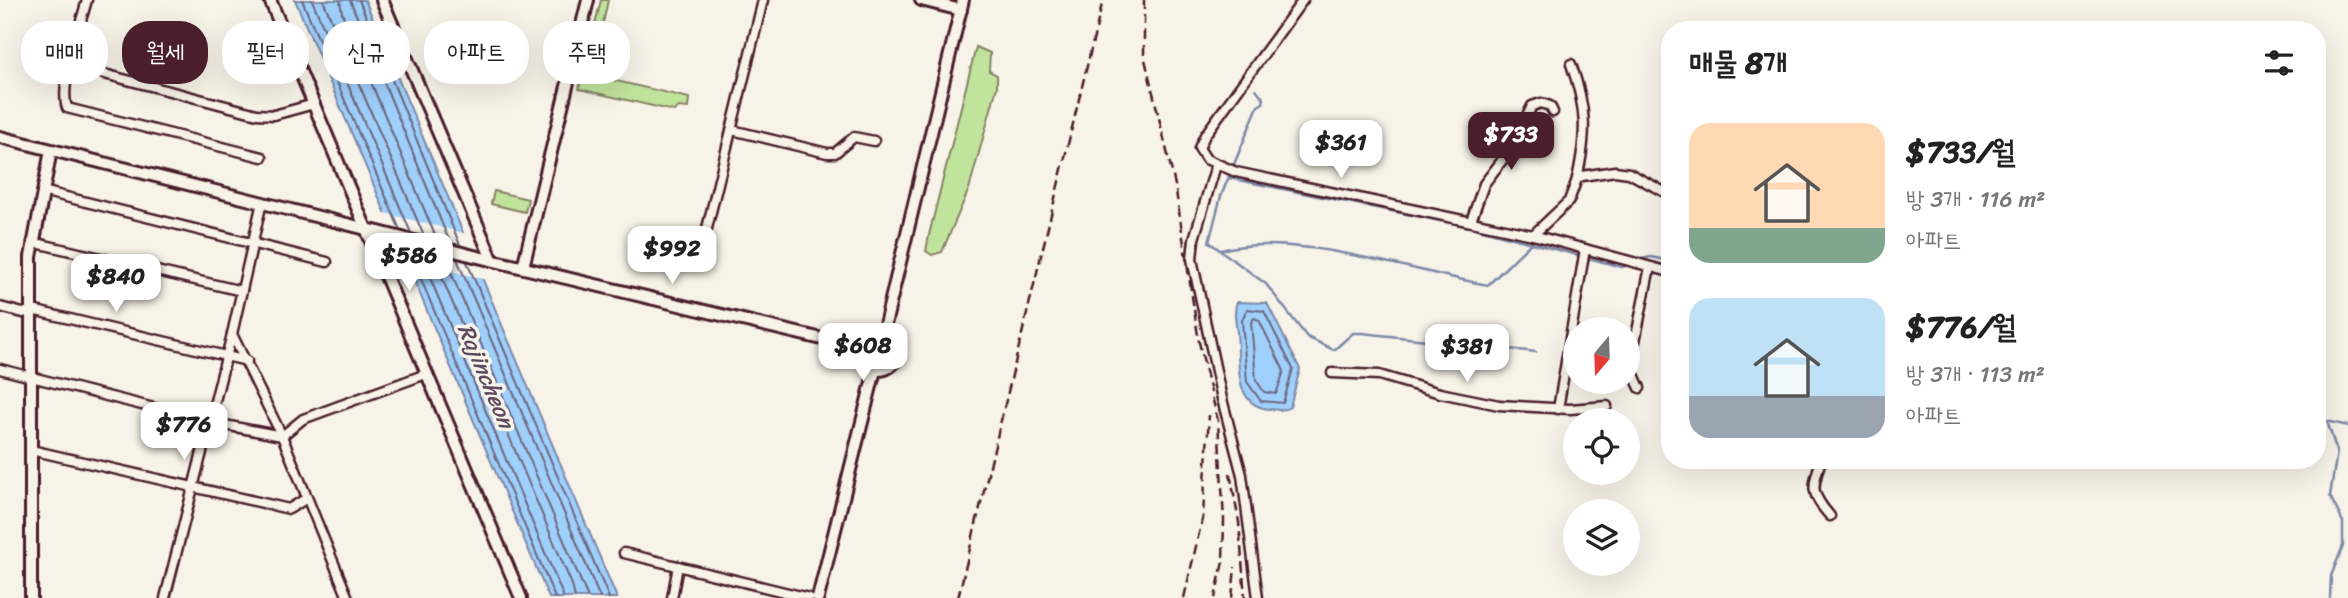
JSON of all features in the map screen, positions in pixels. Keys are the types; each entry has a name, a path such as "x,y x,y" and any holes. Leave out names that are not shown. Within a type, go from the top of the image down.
{"street":[{"path":"82,21 87,0"},
{"path":"270,0 521,598"},
{"path":"382,0 492,260"},
{"path":"523,267 588,0"},
{"path":"699,261 764,0"},
{"path":"883,333 962,5 921,0"},
{"path":"1303,0 1205,135 1199,148 1206,159 1303,187 1533,235 1661,270"},
{"path":"1533,235 1569,201 1586,141 1585,114 1571,64"},
{"path":"108,75 257,114 274,115 314,104"},
{"path":"67,84 65,102 67,108 261,157"},
{"path":"1471,221 1484,184 1510,150 1532,106 1541,103 1550,106 1553,112"},
{"path":"732,130 827,153 835,153 854,137 874,141"},
{"path":"0,136 478,257 860,348"},
{"path":"32,598 32,242 51,149"},
{"path":"1216,164 1194,239 1192,259 1222,398 1242,475 1258,598"},
{"path":"1577,179 1615,171 1629,173 1661,190"},
{"path":"42,191 327,262"},
{"path":"165,598 232,334 262,202"},
{"path":"32,242 242,291"},
{"path":"1558,409 1586,249"},
{"path":"1640,317 1650,267"},
{"path":"0,307 23,313 32,310 247,362"},
{"path":"883,333 895,341 898,355 889,368 875,370 863,362 860,348 869,335 883,333"},
{"path":"232,334 282,436 348,598"},
{"path":"0,369 209,422 282,436 303,419 426,374"},
{"path":"818,598 875,370"},
{"path":"1332,373 1379,375 1473,400 1558,409 1607,406"},
{"path":"31,450 289,509 307,498"},
{"path":"1818,469 1814,483 1814,497 1830,516"},
{"path":"624,553 809,598"},
{"path":"672,598 678,566"}],"green space":[{"path":"601,0 608,0 603,21 596,21"},
{"path":"976,47 990,53 989,71 997,75 997,87 969,189 942,252 932,255 926,251 929,235"},
{"path":"580,84 629,84 689,98 688,108 679,107 674,111 579,89"},
{"path":"494,191 528,199 525,212 491,204"}],"water":[{"path":"295,0 365,0 374,21 323,21 323,66 309,33 309,21 304,21"},
{"name":"Rajincheon","path":"331,84 400,84 617,598 549,598"},
{"path":"1237,302 1267,303 1300,369 1288,408 1275,410 1257,406 1243,391 1235,313"}],"pier":[{"path":"381,212 467,234 487,280 401,258"}],"waterway":[{"path":"1256,89 1264,99 1263,103 1258,106 1221,196 1209,242 1266,284 1307,337 1334,350 1353,333 1362,333 1536,352"},
{"path":"1229,178 1475,228 1622,267 1632,264"},
{"path":"1221,250 1251,245 1318,249 1488,285 1532,242"},
{"path":"1637,260 1651,257 1661,259"},
{"path":"2326,420 2348,426"},
{"path":"2327,421 2337,452 2330,496 2343,522 2343,546 2331,576 2330,598"}],"railway":[{"path":"958,598 1103,0"},
{"path":"1144,0 1144,55 1175,185 1199,342 1218,421 1224,520 1223,562 1215,598"},
{"path":"1184,598 1203,516 1209,415"},
{"path":"1230,473 1239,522 1245,598"},
{"path":"1232,598 1235,567"}]}
